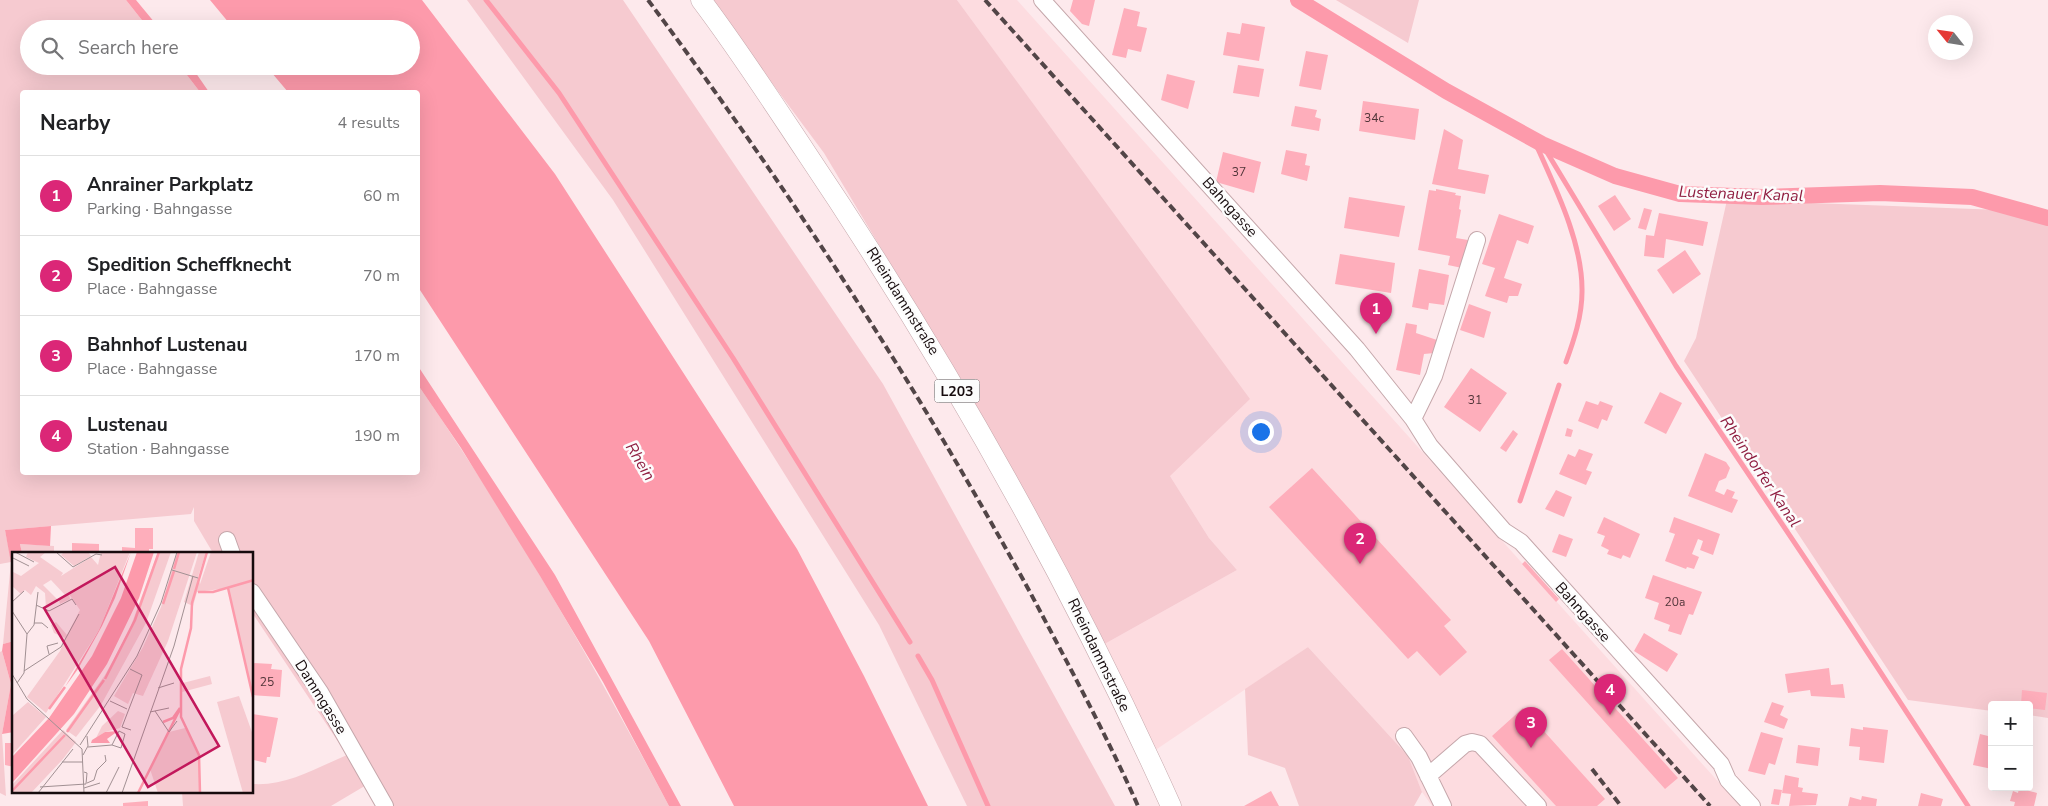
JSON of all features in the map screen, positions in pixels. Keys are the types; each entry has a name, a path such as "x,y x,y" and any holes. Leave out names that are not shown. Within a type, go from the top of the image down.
{"main road":[{"name":"Rheindammstraße","path":"702,0 875,254 966,406 1060,575 1134,725 1171,806"}],"street":[{"name":"Bahngasse","path":"1042,0 1356,349 1413,419 1448,468 1504,531 1521,542 1721,764 1728,780 1752,806"},
{"path":"1413,419 1434,376 1477,240"},
{"name":"Dammgasse","path":"254,595 320,692 385,806"},
{"path":"1404,736 1419,757 1444,806"},
{"path":"1428,776 1465,744 1472,742 1480,744 1538,806"}],"shaded area":[{"path":"0,0 126,0 142,20 20,20 20,75 187,75 198,90 20,90 20,475 420,475 420,388 486,487 550,592 669,806 384,806 368,784 331,806 183,806 182,794 254,794 254,784 266,784 290,779 347,755 254,616 254,552 212,552 194,521 194,507 191,514 5,530 12,564 12,642 3,644 11,562 0,564"},
{"path":"467,0 623,0 883,384 1115,806 967,806 879,625 613,200"},
{"path":"710,0 957,0 1250,399 1170,476 1209,538 1237,570 1101,646 955,372 824,153"},
{"path":"957,0 1017,0 1740,806 1432,806 1422,792 1408,756 1308,647 1154,751 1101,646 1237,570 1209,538 1170,476 1176,300"},
{"path":"1336,0 1419,0 1408,43"},
{"path":"1727,200 2001,210 2048,225 2048,718 2033,716 2033,701 1988,701 1988,710 1908,700 1684,361 1696,338"},
{"path":"51,526 50,546 20,544 22,552 12,552 12,568 5,530"},
{"path":"20,544 54,546 54,552 22,552"},
{"path":"12,642 12,732 2,734 11,684 2,651 3,644"},
{"path":"1308,647 1408,756 1422,792 1414,806 1299,806 1285,768 1248,755 1245,689"},
{"path":"2,651 11,684 2,734 6,796 0,793 0,652"}],"water":[{"path":"126,0 136,0 153,20 142,20"},
{"name":"Rhein","path":"210,0 422,0 555,174 797,549 864,676 928,806 734,806 649,641 420,290 420,90 286,90 274,75 420,75 420,20 227,20"},
{"path":"187,75 197,75 208,90 198,90"},
{"path":"420,369 555,575 681,806 669,806 603,682 461,448 420,388"}],"building":[{"path":"1073,0 1095,0 1089,26 1082,24 1070,11"},
{"path":"1124,8 1140,12 1137,26 1147,28 1141,52 1128,49 1126,58 1112,55"},
{"path":"1242,23 1265,27 1259,61 1223,55 1227,32 1240,34"},
{"path":"1306,51 1328,55 1321,90 1299,86"},
{"path":"1238,65 1264,69 1259,97 1233,93"},
{"path":"1167,74 1195,81 1188,109 1161,100"},
{"path":"1363,101 1419,109 1415,140 1359,131"},
{"path":"1295,106 1317,110 1315,117 1321,119 1319,131 1291,126"},
{"path":"1444,129 1463,140 1458,169 1489,175 1485,194 1432,184"},
{"path":"1286,150 1307,154 1305,165 1310,166 1307,181 1281,174"},
{"path":"1223,152 1261,162 1254,193 1216,182"},
{"path":"1436,189 1456,193 1455,195 1461,196 1459,209 1461,210 1456,238 1468,240 1462,268 1448,265 1450,256 1418,250 1429,190 1436,191"},
{"path":"1615,195 1631,219 1614,231 1598,206"},
{"path":"1349,197 1405,206 1399,237 1344,228"},
{"path":"1644,208 1652,210 1646,230 1638,228"},
{"path":"1659,213 1708,222 1703,246 1666,239 1664,258 1644,256 1646,235 1654,236"},
{"path":"1499,214 1534,226 1528,244 1517,240 1504,278 1522,284 1518,296 1509,296 1507,303 1485,296 1495,268 1482,264"},
{"path":"1685,250 1701,274 1673,294 1657,270"},
{"path":"1340,254 1395,263 1391,293 1335,284"},
{"path":"1419,269 1449,275 1444,305 1429,303 1428,310 1412,307"},
{"path":"1469,304 1491,312 1484,338 1460,330"},
{"path":"1406,323 1417,325 1416,333 1437,340 1434,353 1424,354 1420,375 1396,370"},
{"path":"1471,368 1507,393 1480,432 1444,407"},
{"path":"1660,392 1682,403 1666,434 1644,423"},
{"path":"1586,401 1598,405 1600,401 1613,406 1607,421 1602,419 1598,429 1578,421"},
{"path":"1567,428 1573,430 1571,437 1565,436"},
{"path":"1513,430 1518,434 1506,452 1500,448"},
{"path":"1579,449 1593,454 1586,470 1592,472 1586,485 1559,474 1568,454 1575,457"},
{"path":"1705,453 1726,462 1730,468 1726,478 1719,481 1715,491 1724,495 1727,489 1735,492 1732,498 1738,500 1732,513 1688,496"},
{"path":"1312,468 1451,620 1444,626 1467,652 1440,676 1417,651 1408,659 1269,507"},
{"path":"1556,490 1572,497 1564,517 1545,509"},
{"path":"1604,517 1640,534 1630,558 1623,555 1621,559 1607,554 1609,550 1601,546 1605,536 1597,533"},
{"path":"1674,517 1720,534 1713,555 1700,550 1703,541 1698,539 1692,554 1699,557 1694,569 1687,567 1686,569 1665,561 1675,534 1669,532"},
{"path":"135,528 153,528 153,549 149,549 149,552 122,552 122,547 135,548"},
{"path":"1559,534 1573,539 1566,557 1552,552"},
{"path":"72,543 99,544 99,552 72,552"},
{"path":"1525,561 1559,599 1556,602 1522,564"},
{"path":"1653,575 1702,592 1693,615 1689,614 1681,635 1668,631 1670,625 1654,619 1659,603 1645,598"},
{"path":"1644,633 1678,654 1667,672 1634,651"},
{"path":"1562,649 1678,778 1665,789 1549,660"},
{"path":"254,663 272,664 271,669 282,670 280,697 254,695"},
{"path":"1829,668 1831,685 1843,684 1845,698 1811,696 1810,690 1788,693 1785,674"},
{"path":"2022,690 2047,693 2045,710 2033,708 2033,701 2021,701"},
{"path":"1772,702 1784,706 1780,715 1788,719 1784,729 1764,722"},
{"path":"1523,708 1605,799 1597,806 1556,806 1492,736"},
{"path":"254,714 278,718 270,757 267,757 266,763 254,760"},
{"path":"1863,727 1888,730 1884,763 1859,760 1860,747 1849,746 1851,728 1863,730"},
{"path":"1761,732 1783,738 1775,765 1769,763 1765,775 1748,771"},
{"path":"1980,734 1988,736 1988,768 1973,765"},
{"path":"5,743 12,743 12,767 5,765"},
{"path":"1798,745 1820,748 1818,766 1796,763"},
{"path":"1785,775 1799,778 1798,787 1803,788 1802,792 1818,794 1816,805 1789,806 1791,794 1782,793"},
{"path":"1774,789 1782,790 1779,805 1771,804"},
{"path":"1271,791 1279,806 1244,806"},
{"path":"2013,791 2018,793 2018,791 2030,791 2037,793 2034,806 2014,806 2015,802 2010,801"},
{"path":"1921,793 1943,799 1941,806 1918,806"},
{"path":"1862,796 1877,799 1876,806 1848,806 1850,797 1861,800"},
{"path":"148,801 148,806 123,806 123,803"}],"waterway":[{"path":"486,0 559,93 733,358 910,642"},
{"name":"Lustenauer Kanal","path":"1298,0 1446,91 1542,144 1615,176 1680,194 1762,197 1880,193 1972,197 2048,218"},
{"path":"1534,140 1566,214 1578,253 1581,273 1581,310 1575,337 1566,362"},
{"name":"Rheindorfer Kanal","path":"1542,144 1676,366 1968,806"},
{"path":"1520,501 1559,385"},
{"path":"918,656 932,680 988,806"}],"railway":[{"path":"648,0 801,216 850,290 943,440 1031,594 1100,726 1138,806"},
{"path":"985,0 1710,806"},
{"path":"1592,769 1621,806"}],"place":[{"name":"Anrainer Parkplatz","path":"1376,334"},
{"name":"Spedition Scheffknecht","path":"1360,564"},
{"name":"Lustenau","path":"1610,715"},
{"name":"Bahnhof Lustenau","path":"1531,748"}]}
